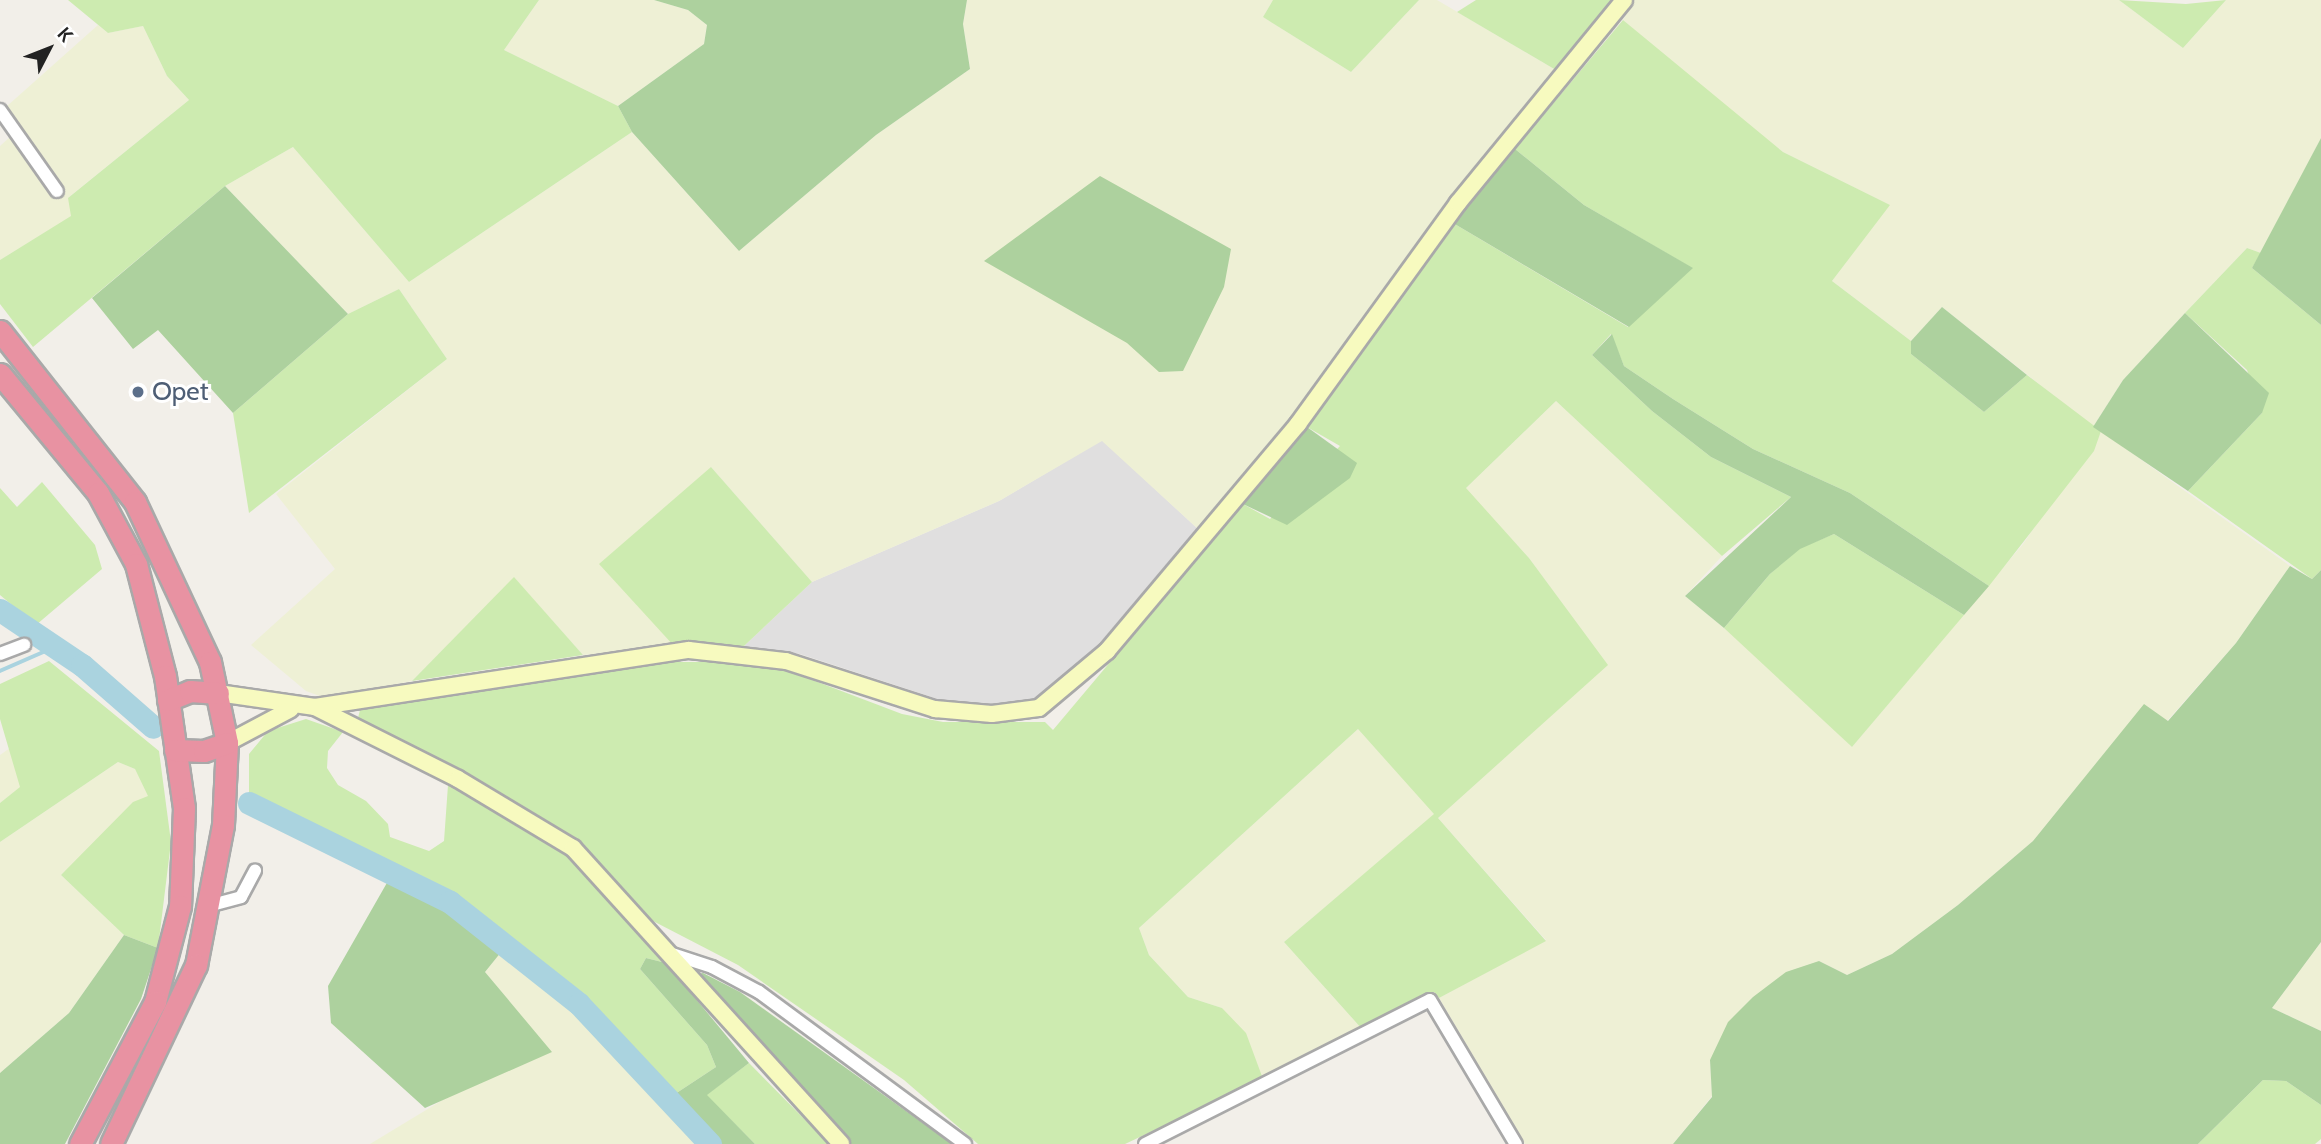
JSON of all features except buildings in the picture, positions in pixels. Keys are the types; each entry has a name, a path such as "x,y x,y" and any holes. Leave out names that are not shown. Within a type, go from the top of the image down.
{"highway":[{"path":"0,331 135,502 193,619 218,694 227,743 223,825 196,965 111,1144"},
{"path":"0,374 98,493 120,530 148,599 175,750 184,863 171,951 155,1003 80,1144"},
{"path":"168,700 190,691 218,694"},
{"path":"175,750 204,751 227,743"}],"street":[{"path":"218,694 297,707 315,707 689,650 786,661 965,714 1020,712 1055,700 1107,651 1304,418 1458,203 1625,0"},
{"path":"0,110 57,191"},
{"path":"0,654 24,645"},
{"path":"227,743 297,707"},
{"path":"315,707 552,834 591,865 841,1144"},
{"path":"208,906 241,897 255,871"},
{"path":"669,953 712,967 759,992 965,1144"},
{"path":"1145,1144 1430,1000 1516,1144"}],"shaded area":[{"path":"1102,440 1198,529 1074,675 1035,702 994,706 944,701 800,654 744,646 812,582 999,501"}],"green space":[{"path":"68,0 539,0 504,50 618,106 632,132 409,282 293,147 225,186 33,347 0,304 0,260 71,216 68,198 189,100 167,76 143,26 108,33"},
{"path":"539,0 654,0 688,10 707,25 704,44 618,106 504,50"},
{"path":"654,0 967,0 963,24 970,69 876,135 739,251 632,132 618,106 704,44 707,25 688,10"},
{"path":"967,0 1273,0 1263,17 1351,72 1419,0 1437,0 1561,73 1450,199 1329,372 1198,529 1102,441 999,501 812,582 711,467 674,646 583,655 514,578 412,681 325,698 306,691 251,645 335,569 276,494 447,359 399,289 348,314 225,186 293,147 409,282 632,132 739,251 876,135 970,69 963,24"},
{"path":"1273,0 1419,0 1351,72 1263,17"},
{"path":"1476,0 1614,0 1561,73 1457,12"},
{"path":"1634,0 2119,0 2183,48 2226,0 2321,0 2321,138 2261,253 2247,248 2123,380 2093,427 1942,307 1911,341 1832,281 1889,205 1783,152 1701,88 1623,20"},
{"path":"2119,0 2186,4 2226,0 2183,48"},
{"path":"1623,20 1783,152 1890,205 1832,281 1911,341 1911,354 1984,412 2027,375 2101,431 2094,451 1989,586 1850,493 1753,449 1673,399 1624,366 1611,334 1592,355 1652,411 1711,457 1791,497 1722,556 1556,401 1466,488 1529,558 1608,665 1438,818 1546,941 1439,998 1434,992 1362,1029 1284,942 1434,814 1358,729 1139,928 1149,955 1188,997 1222,1008 1246,1033 1263,1079 1125,1144 978,1144 904,1080 738,965 653,921 576,839 358,718 360,710 666,662 743,662 794,673 902,714 943,722 1045,722 1053,730 1243,504 1270,519 1340,446 1307,427 1453,223 1628,327 1692,268 1584,205 1515,149"},
{"path":"98,25 108,33 143,26 167,76 189,100 69,197 72,216 0,260 0,146 21,127 6,107"},
{"path":"2321,138 2321,325 2252,268"},
{"path":"1515,149 1584,205 1693,268 1629,327 1453,223"},
{"path":"1100,176 1231,249 1224,287 1183,371 1159,372 1127,343 984,261"},
{"path":"225,186 348,314 233,413 158,330 133,349 92,298"},
{"path":"2247,248 2261,253 2252,268 2321,325 2321,570 2312,579 2188,491 2262,413 2247,370 2185,313"},
{"path":"399,289 447,359 249,513 233,413 348,314"},
{"path":"1942,307 2027,375 1984,412 1911,354 1911,341"},
{"path":"2185,313 2269,393 2262,413 2188,491 2093,427 2123,380"},
{"path":"1612,334 1624,366 1673,399 1753,449 1850,493 1989,586 1964,615 1834,534 1800,549 1770,574 1724,628 1685,596 1791,497 1711,457 1652,411 1592,355"},
{"path":"1556,401 1722,556 1685,596 1768,664 1852,747 2023,544 2101,431 2290,566 2236,643 2167,721 2144,705 2033,841 1958,905 1892,954 1847,975 1819,961 1710,1060 1712,1096 1673,1144 1525,1144 1439,998 1546,940 1438,818 1607,665 1529,558 1465,489"},
{"path":"1307,427 1357,463 1350,478 1287,525 1243,504"},
{"path":"711,467 812,582 744,646 674,646 599,564"},
{"path":"42,482 95,545 102,569 36,625 0,595 0,488 17,507"},
{"path":"1834,534 1964,615 1852,747 1724,628 1770,574 1800,548"},
{"path":"2290,566 2312,579 2321,570 2321,942 2272,1008 2321,1031 2321,1105 2286,1081 2263,1080 2198,1144 1673,1144 1712,1097 1710,1060 1728,1022 1753,997 1786,972 1819,961 1847,975 1892,954 1958,905 2033,841 2144,704 2168,721 2236,643"},
{"path":"514,577 583,655 412,681"},
{"path":"49,661 159,751 171,842 158,948 124,935 61,875 133,802 148,796 135,769 118,762 0,842 0,803 20,787 0,719 0,684"},
{"path":"306,719 343,732 328,751 327,768 338,785 366,801 388,824 390,837 429,851 444,841 448,785 568,851 666,963 646,958 640,969 707,1045 716,1067 669,1098 579,1004 450,902 249,803 249,754 268,731"},
{"path":"1358,729 1435,814 1284,942 1362,1029 1263,1079 1222,1008 1188,997 1149,955 1139,928"},
{"path":"10,748 21,787 0,803 0,755"},
{"path":"118,762 135,769 149,796 61,875 124,935 69,1013 0,1073 0,842"},
{"path":"392,874 450,902 506,946 485,972 552,1052 425,1108 331,1023 328,986"},
{"path":"124,935 158,948 141,999 65,1144 0,1144 0,1073 69,1013"},
{"path":"2321,942 2321,1031 2272,1008"},
{"path":"506,946 579,1004 710,1144 370,1144 464,1087 551,1052 485,972"},
{"path":"646,958 666,963 749,1063 707,1095 755,1144 710,1144 669,1098 716,1067 707,1045 640,969"},
{"path":"703,973 740,992 952,1144 850,1144 697,974"},
{"path":"749,1063 829,1144 755,1144 706,1095"},
{"path":"2263,1080 2286,1081 2321,1105 2321,1139 2315,1144 2198,1144"}],"waterway":[{"path":"0,610 82,665 153,727"},
{"path":"0,671 55,647"},
{"path":"249,803 450,902 579,1004 710,1144"}],"place":[{"name":"Opet","path":"138,392"}]}
